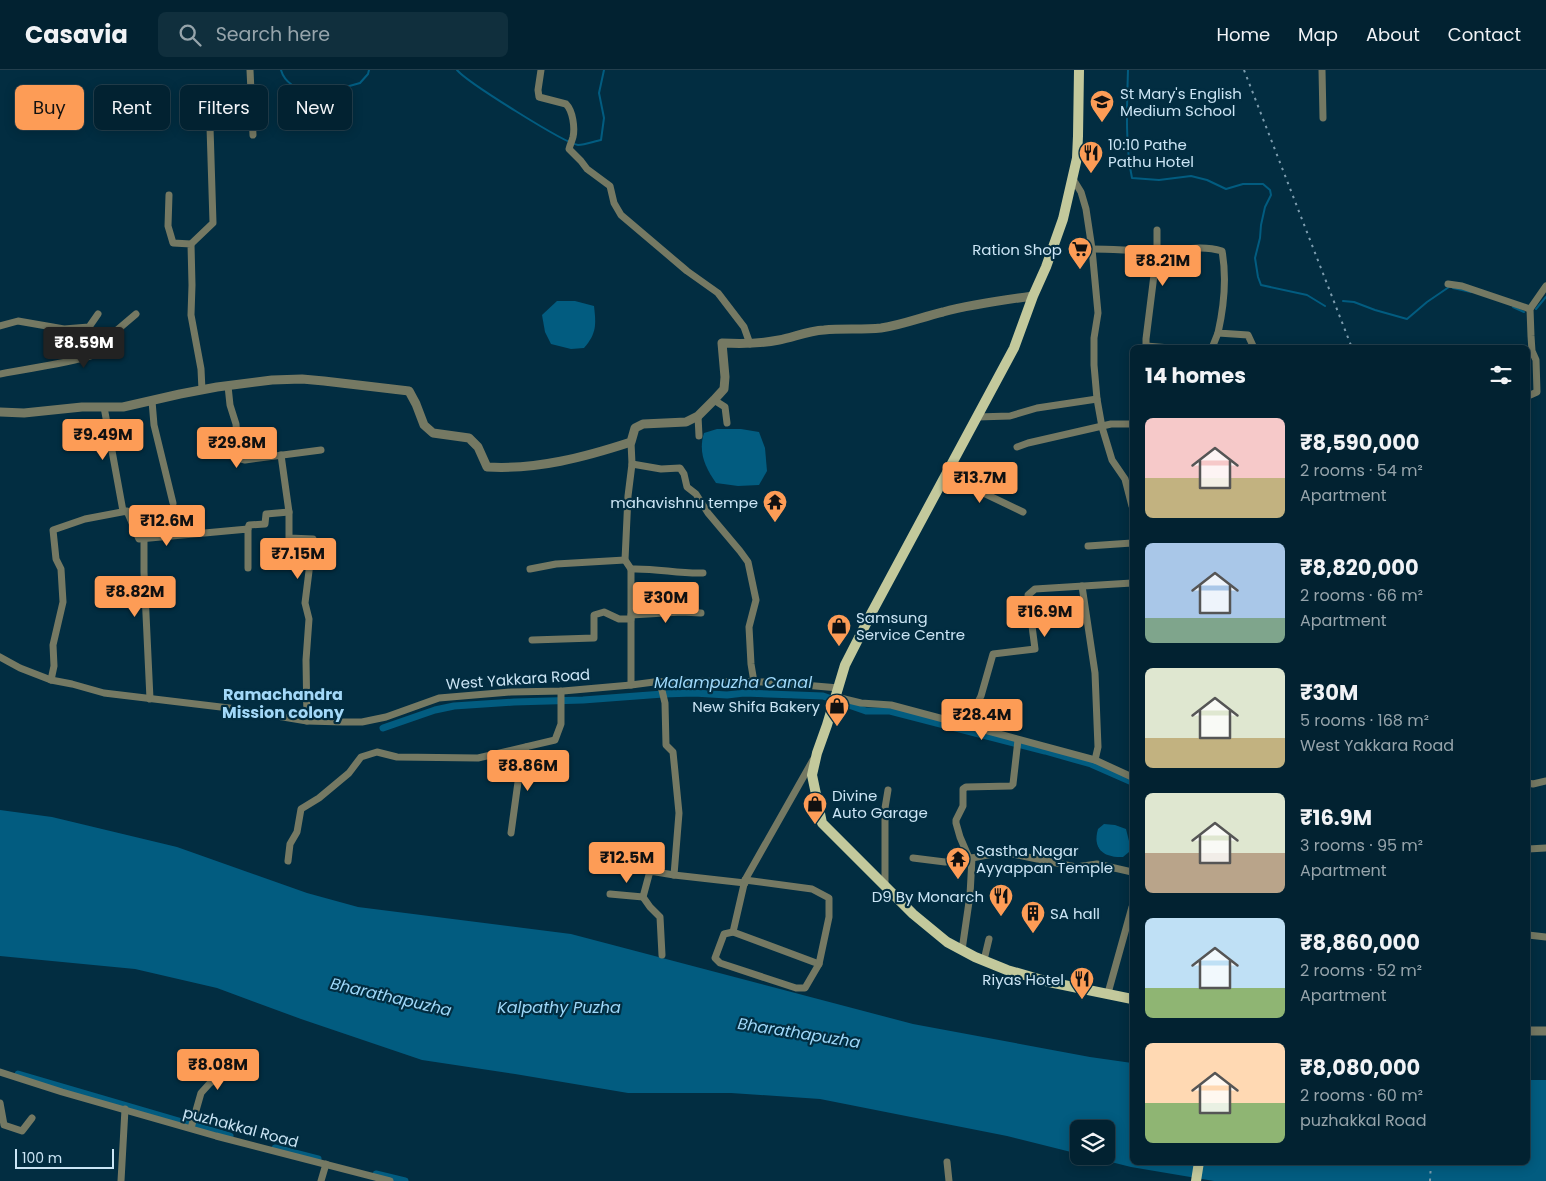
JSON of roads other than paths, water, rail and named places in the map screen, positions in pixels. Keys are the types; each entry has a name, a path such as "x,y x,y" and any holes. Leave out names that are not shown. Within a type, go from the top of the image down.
{"main road":[{"path":"1079,70 1077,158 1063,219 1046,267 1014,348 845,665 816,753 812,775 822,823 913,914 947,942 1007,970 1049,982 1130,998"},
{"path":"1196,1181 1199,1165"}],"street":[{"path":"250,70 252,135"},
{"path":"541,70 539,97 566,104 569,107 574,136 569,149 588,169 610,186 614,203 621,215 687,271 718,293 744,327 750,344"},
{"path":"1074,70 1079,70"},
{"path":"1322,70 1323,118"},
{"path":"202,390 201,369 190,316 192,284 191,244 212,223 210,130"},
{"path":"1073,179 1081,192 1086,210 1092,250 1098,313 1094,338 1097,399 1102,427 1112,460 1125,479 1130,498"},
{"path":"169,195 168,226 174,243 191,244"},
{"path":"1146,345 1157,251 1157,230"},
{"path":"1092,250 1157,251 1214,248 1222,251 1224,261 1224,308 1213,345"},
{"path":"1448,284 1462,286 1530,309"},
{"path":"1530,395 1537,392 1536,360 1532,351 1530,309 1546,286"},
{"path":"631,686 631,569 625,560 628,496 632,464 631,442 635,428 643,424 686,422 698,416 714,400 724,389 725,377 722,343 750,344 780,340 824,330 880,328 969,306 1033,296"},
{"path":"0,326 18,320 64,328 89,328 98,314"},
{"path":"0,374 52,366 102,353 115,347 112,338 116,331 136,314"},
{"path":"1218,333 1248,335 1253,345"},
{"path":"0,412 24,413 68,408 123,408 202,390 272,380 302,379 409,391 424,425 433,433 469,438 478,448 487,467 524,467 582,458 631,442"},
{"path":"228,386 230,405 236,424 238,453 241,458 245,460 321,450"},
{"path":"977,417 1010,416 1061,403 1097,399"},
{"path":"714,400 725,407 727,423"},
{"path":"152,401 154,425 173,503"},
{"path":"104,407 123,511"},
{"path":"698,416 699,436"},
{"path":"1017,447 1112,424 1130,424"},
{"path":"281,455 289,512 289,538 313,539 305,603 309,620 306,660 306,720"},
{"path":"632,464 661,469 680,468 684,474 687,487 696,494 708,513 748,562 756,600 750,628 751,664 754,682"},
{"path":"946,475 1023,512"},
{"path":"51,680 54,666 53,645 63,602 53,530 84,520 127,510 139,539 248,529"},
{"path":"248,568 249,525 265,524 266,514 289,512"},
{"path":"144,538 150,698"},
{"path":"1088,546 1130,543"},
{"path":"530,569 556,564 625,560"},
{"path":"631,569 650,568 689,574 703,573"},
{"path":"966,725 981,696 993,654 1035,649 1028,595 1034,589 1130,583"},
{"path":"1082,586 1095,673 1098,747 1095,760"},
{"path":"532,640 594,638 594,615 604,612 619,619 681,612 701,613"},
{"name":"West Yakkara Road","path":"0,657 20,668 51,680 104,693 229,708 306,720 362,722 386,717 439,698 511,692 561,698 660,682 754,682 815,685 836,696 861,703 890,705 1095,760 1130,776"},
{"path":"660,682 665,703 666,745 673,752 679,813 674,875"},
{"path":"288,861 290,844 297,832 301,810 349,773 362,758 377,752 397,757 478,758 556,740 561,724 561,698"},
{"path":"962,950 970,895 970,858 956,823 963,806 963,789 966,787 1011,786 1013,784 1018,740"},
{"path":"511,833 518,782 526,747"},
{"path":"733,932 745,882 816,753"},
{"path":"1530,783 1546,781"},
{"path":"885,886 888,790"},
{"path":"1530,849 1546,848"},
{"path":"913,858 945,862 1003,852 1076,867 1096,864 1130,872"},
{"path":"662,955 660,917 643,896 650,871 812,889 829,898 829,918 819,964 805,988 796,988 720,964 715,958 724,934 733,932 819,964"},
{"path":"610,894 643,896"},
{"path":"1108,993 1130,914"},
{"path":"1530,934 1546,937"},
{"path":"984,960 990,939"},
{"path":"1530,1031 1546,1031"},
{"path":"191,1128 201,1093 210,1083 218,1078 226,1058"},
{"name":"puzhakkal Road","path":"0,1072 62,1092 390,1181"},
{"path":"0,1103 4,1125 22,1131 32,1118"},
{"path":"121,1181 125,1109"},
{"path":"947,1162 948,1181"},
{"path":"321,1181 326,1164"}],"water":[{"path":"557,301 575,301 594,306 595,328 584,348 571,349 551,344 545,332 542,315"},
{"path":"717,429 741,429 759,432 765,448 767,471 759,485 738,486 716,483 702,453 702,440 704,433"},
{"name":"Kalpathy Puzha","path":"0,810 52,817 177,847 307,893 358,907 571,934 913,1024 1130,1063 1130,1165 1530,1165 1530,1080 1546,1080 1546,1181 1214,1181 1115,1163 1115,1120 1070,1120 1070,1152 1007,1136 820,1099 731,1093 628,1093 422,1060 217,988 135,969 0,956"},
{"path":"1104,824 1126,829 1129,852 1123,857 1105,854 1098,847 1098,829"}],"waterway":[{"path":"281,70 286,80 314,96 360,83 369,70"},
{"path":"457,70 464,77 516,111 569,142 578,145 601,140 604,118 599,93 604,70"},
{"path":"1128,70 1127,138 1132,178 1159,180 1191,176 1207,180 1226,189 1243,184 1263,184 1270,190 1271,195 1265,207 1255,258 1261,285 1307,295 1325,306"},
{"path":"1343,301 1354,302 1407,319 1449,287"},
{"path":"1453,288 1471,292"},
{"path":"1536,309 1546,297"},
{"path":"1513,307 1524,312"},
{"name":"Malampuzha Canal","path":"383,728 435,710 454,706 694,693 823,696 866,711 890,711 1045,751 1091,764 1130,781"},
{"path":"18,1074 230,1136"},
{"path":"275,1148 318,1159"},
{"path":"376,1174 405,1181"}],"railway":[{"path":"1244,70 1351,345"},
{"path":"1430,1181 1431,1165"}],"place":[{"name":"St Mary's English Medium School","path":"1102,123"},
{"name":"10:10 Pathe Pathu Hotel","path":"1091,174"},
{"name":"Ration Shop","path":"1080,270"},
{"name":"mahavishnu tempe","path":"775,523"},
{"name":"Samsung Service Centre","path":"839,647"},
{"name":"New Shifa Bakery","path":"837,727"},
{"name":"Divine Auto Garage","path":"815,825"},
{"name":"Sastha Nagar Ayyappan Temple","path":"958,880"},
{"name":"D9 By Monarch","path":"1001,917"},
{"name":"SA hall","path":"1033,934"},
{"name":"Riyas Hotel","path":"1082,1000"}],"district":[{"name":"Ramachandra Mission colony","path":"283,703"}],"water label":[{"name":"Bharathapuzha","path":"391,997"},
{"name":"Bharathapuzha","path":"799,1033"}]}
